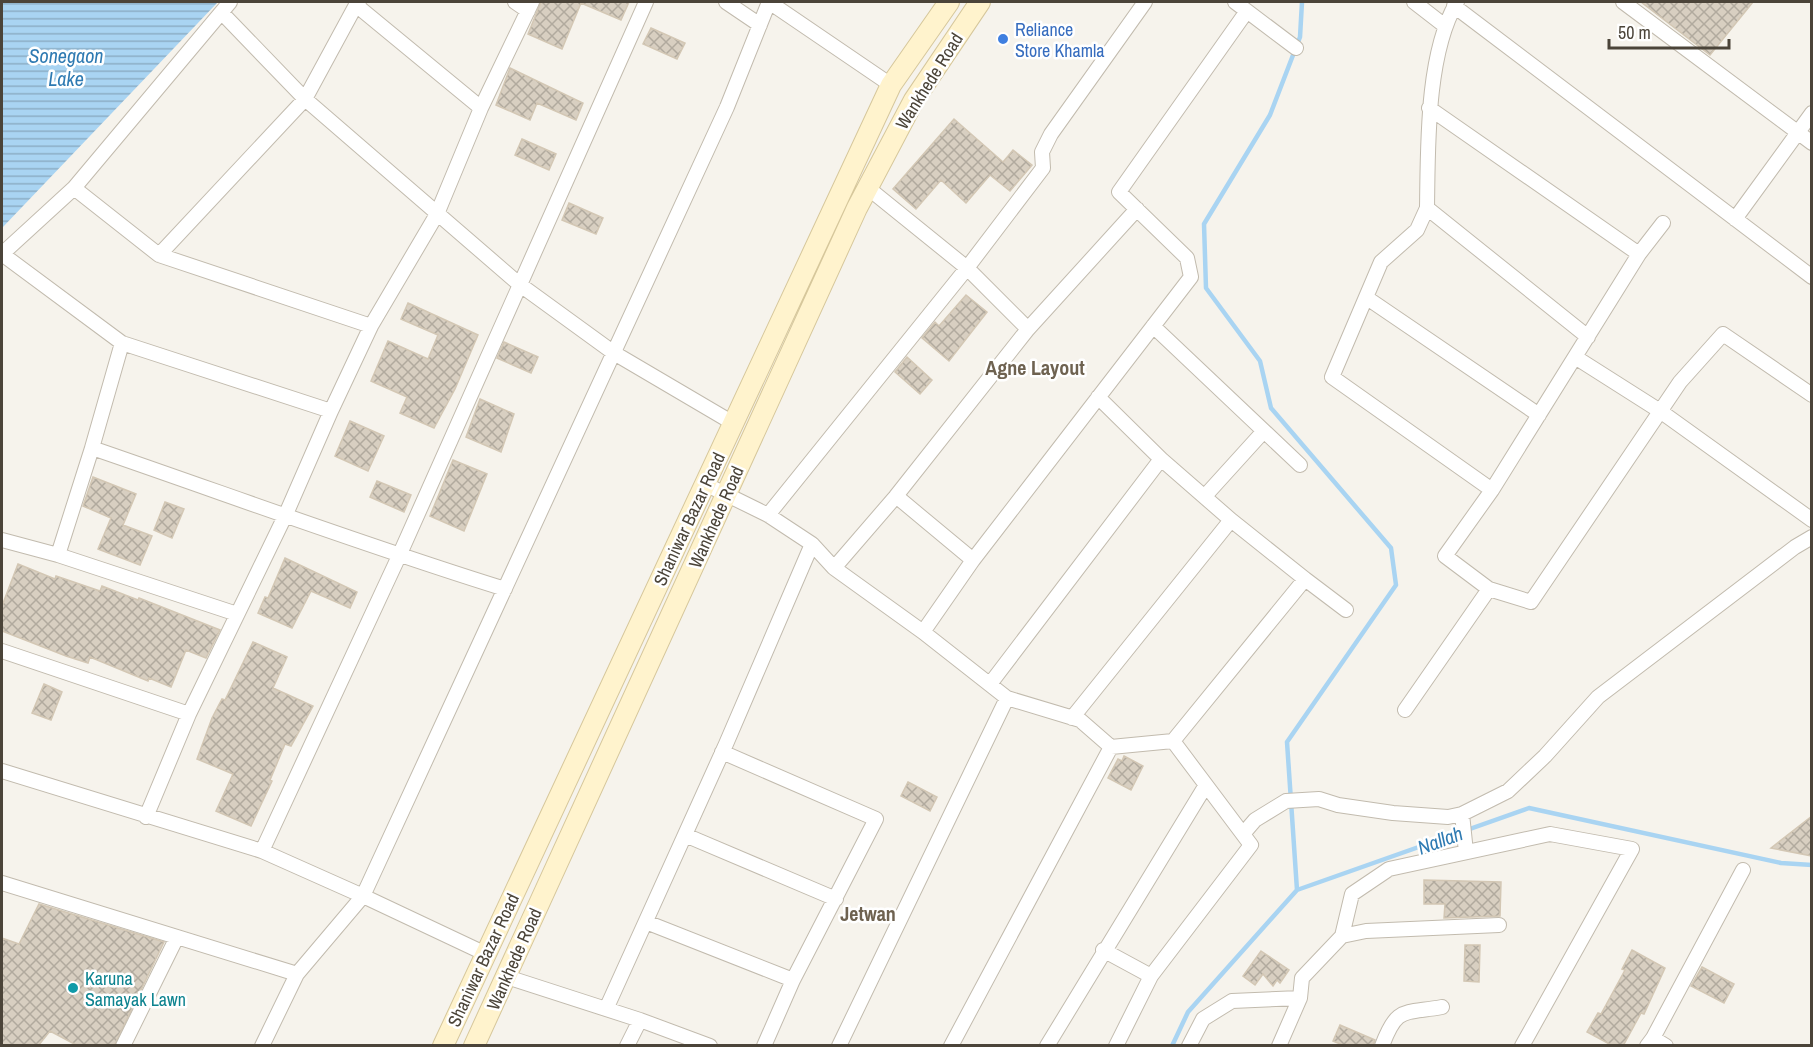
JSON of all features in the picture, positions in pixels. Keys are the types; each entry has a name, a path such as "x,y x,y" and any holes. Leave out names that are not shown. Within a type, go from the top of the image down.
{"main road":[{"name":"Shaniwar Bazar Road","path":"443,1046 891,85 949,2"},
{"name":"Wankhede Road","path":"474,1046 868,188 914,100 980,2"}],"street":[{"path":"146,817 189,714 286,514 330,411 371,327 437,214 480,108 530,7 515,2"},
{"path":"262,850 399,556 646,2"},
{"path":"726,2 760,25"},
{"path":"262,1046 297,974 363,896 727,107 769,2 891,85"},
{"path":"768,515 967,268 1043,168 1042,152 1051,134 1145,2"},
{"path":"1235,2 1296,48"},
{"path":"1414,2 1445,26"},
{"path":"1623,2 1812,143"},
{"path":"159,255 305,99 357,3 480,108"},
{"path":"1492,490 1332,377 1381,262 1417,230 1426,208 1429,108 1445,26 1456,4 1812,277"},
{"path":"330,411 122,343 2,254 74,188 226,7 305,99 519,284 614,353 734,423"},
{"path":"923,632 973,560 1191,277 1191,266 1187,258 1119,192 1247,11"},
{"path":"1429,108 1639,254"},
{"path":"1735,219 1812,113"},
{"path":"74,188 159,255 371,327"},
{"path":"868,188 967,268 1028,329"},
{"path":"1426,208 1588,337"},
{"path":"834,568 897,495 1028,329 1137,209"},
{"path":"1663,223 1639,254 1492,490 1445,556 1489,589 1531,602 1680,382 1724,334 1812,395"},
{"path":"1367,298 1539,415"},
{"path":"1153,326 1300,465"},
{"path":"58,555 122,343"},
{"path":"1575,357 1660,411 1812,520"},
{"path":"1098,397 1161,459 1231,519 1346,610"},
{"path":"1205,496 1263,432"},
{"path":"92,448 286,514 399,556 505,590"},
{"path":"990,684 1161,459"},
{"path":"705,484 768,515 812,544 834,568 923,632 1006,698 1080,720 1111,747 1173,741 1305,579"},
{"path":"897,495 973,560"},
{"path":"1072,718 1231,519"},
{"path":"1243,834 1255,820 1286,801 1319,799 1393,813 1448,817 1461,814 1508,791 1545,756 1598,697 1786,554 1812,537"},
{"path":"2,540 58,555 237,614"},
{"path":"607,1007 722,752 812,544"},
{"path":"1405,710 1489,589"},
{"path":"2,651 189,714"},
{"path":"839,1046 1006,698"},
{"path":"1116,1046 1151,976 1251,845 1173,741"},
{"path":"951,1046 1111,747"},
{"path":"722,752 876,819 793,980 764,1046"},
{"path":"2,771 146,817 262,850 486,954"},
{"path":"1047,1046 1103,950 1206,785"},
{"path":"1461,814 1466,852"},
{"path":"1279,1046 1300,998 1302,978 1342,936 1352,894 1389,869 1550,834 1632,849 1522,1046"},
{"path":"685,835 836,899"},
{"path":"1666,1046 1650,1042 1743,870"},
{"path":"2,883 297,974"},
{"path":"646,922 793,980"},
{"path":"1342,936 1366,931 1499,925"},
{"path":"123,1046 177,937"},
{"path":"1103,950 1151,976"},
{"path":"507,977 607,1007 710,1046"},
{"path":"1189,1046 1203,1018 1232,1000 1300,998"},
{"path":"1382,1046 1391,1022 1399,1015 1442,1007"},
{"path":"627,1046 640,1020"}],"water":[{"name":"Sonegaon Lake","path":"2,2 218,2 2,228"}],"building":[{"path":"541,2 629,2 621,20 581,3 562,49 528,34"},
{"path":"1641,2 1753,2 1710,55"},
{"path":"651,28 685,43 677,59 643,44"},
{"path":"510,68 583,103 576,120 537,103 530,120 496,105"},
{"path":"954,119 1003,162 1013,150 1032,165 1010,191 990,175 966,203 941,180 916,209 893,189"},
{"path":"522,139 556,154 549,170 515,155"},
{"path":"569,203 603,218 596,234 562,220"},
{"path":"966,295 987,312 949,361 922,338 935,322 939,326"},
{"path":"408,303 478,335 455,389 434,428 400,413 407,397 371,381 388,341 428,359 438,335 401,319"},
{"path":"504,342 538,357 531,373 497,358"},
{"path":"907,357 932,380 920,394 895,372"},
{"path":"480,399 514,414 501,452 466,437"},
{"path":"350,421 384,436 368,471 335,456"},
{"path":"453,460 487,474 464,531 430,516"},
{"path":"93,477 136,494 123,525 152,536 140,565 98,549 111,518 83,506"},
{"path":"377,481 411,495 404,512 370,497"},
{"path":"165,502 184,509 172,538 154,530"},
{"path":"285,558 357,592 350,608 311,591 292,628 258,613 265,597 268,598"},
{"path":"18,564 55,579 56,576 100,591 102,586 138,600 139,598 220,630 206,658 186,650 171,687 149,678 148,681 90,657 88,663 66,656 2,631 2,606"},
{"path":"253,642 287,657 273,688 313,706 291,746 285,744 270,780 272,781 251,826 216,811 233,774 197,759 212,718 222,699 225,700"},
{"path":"44,684 62,692 51,720 32,713"},
{"path":"1124,756 1143,766 1131,790 1108,778 1118,759 1122,761"},
{"path":"908,782 937,797 930,811 901,796"},
{"path":"1812,816 1812,856 1771,848"},
{"path":"1424,880 1501,882 1500,916 1444,918 1445,904 1424,904"},
{"name":"Karuna Samayak Lawn","path":"39,904 164,942 114,1046 78,1046 50,1031 38,1046 2,1046 2,938 19,944"},
{"path":"1465,945 1480,945 1479,982 1464,981"},
{"path":"1632,950 1665,968 1644,1014 1641,1013 1623,1046 1613,1046 1587,1032 1598,1013 1601,1014 1625,970 1622,969"},
{"path":"1261,951 1289,970 1280,983 1277,980 1273,986 1263,974 1255,985 1243,976"},
{"path":"1702,967 1734,984 1724,1003 1691,986"},
{"path":"1340,1025 1375,1040 1373,1046 1345,1046 1333,1041"}],"waterway":[{"path":"1297,890 1287,742 1396,585 1391,548 1271,408 1260,361 1206,288 1204,224 1270,115 1300,37 1302,2"},
{"name":"Nallah","path":"1172,1046 1188,1012 1297,890 1529,808 1781,863 1812,865"}],"place":[{"name":"Reliance Store Khamla","path":"1003,39"},
{"name":"Karuna Samayak Lawn","path":"73,988"}],"district":[{"name":"Agne Layout","path":"1035,367"},
{"name":"Jetwan","path":"868,913"}]}
